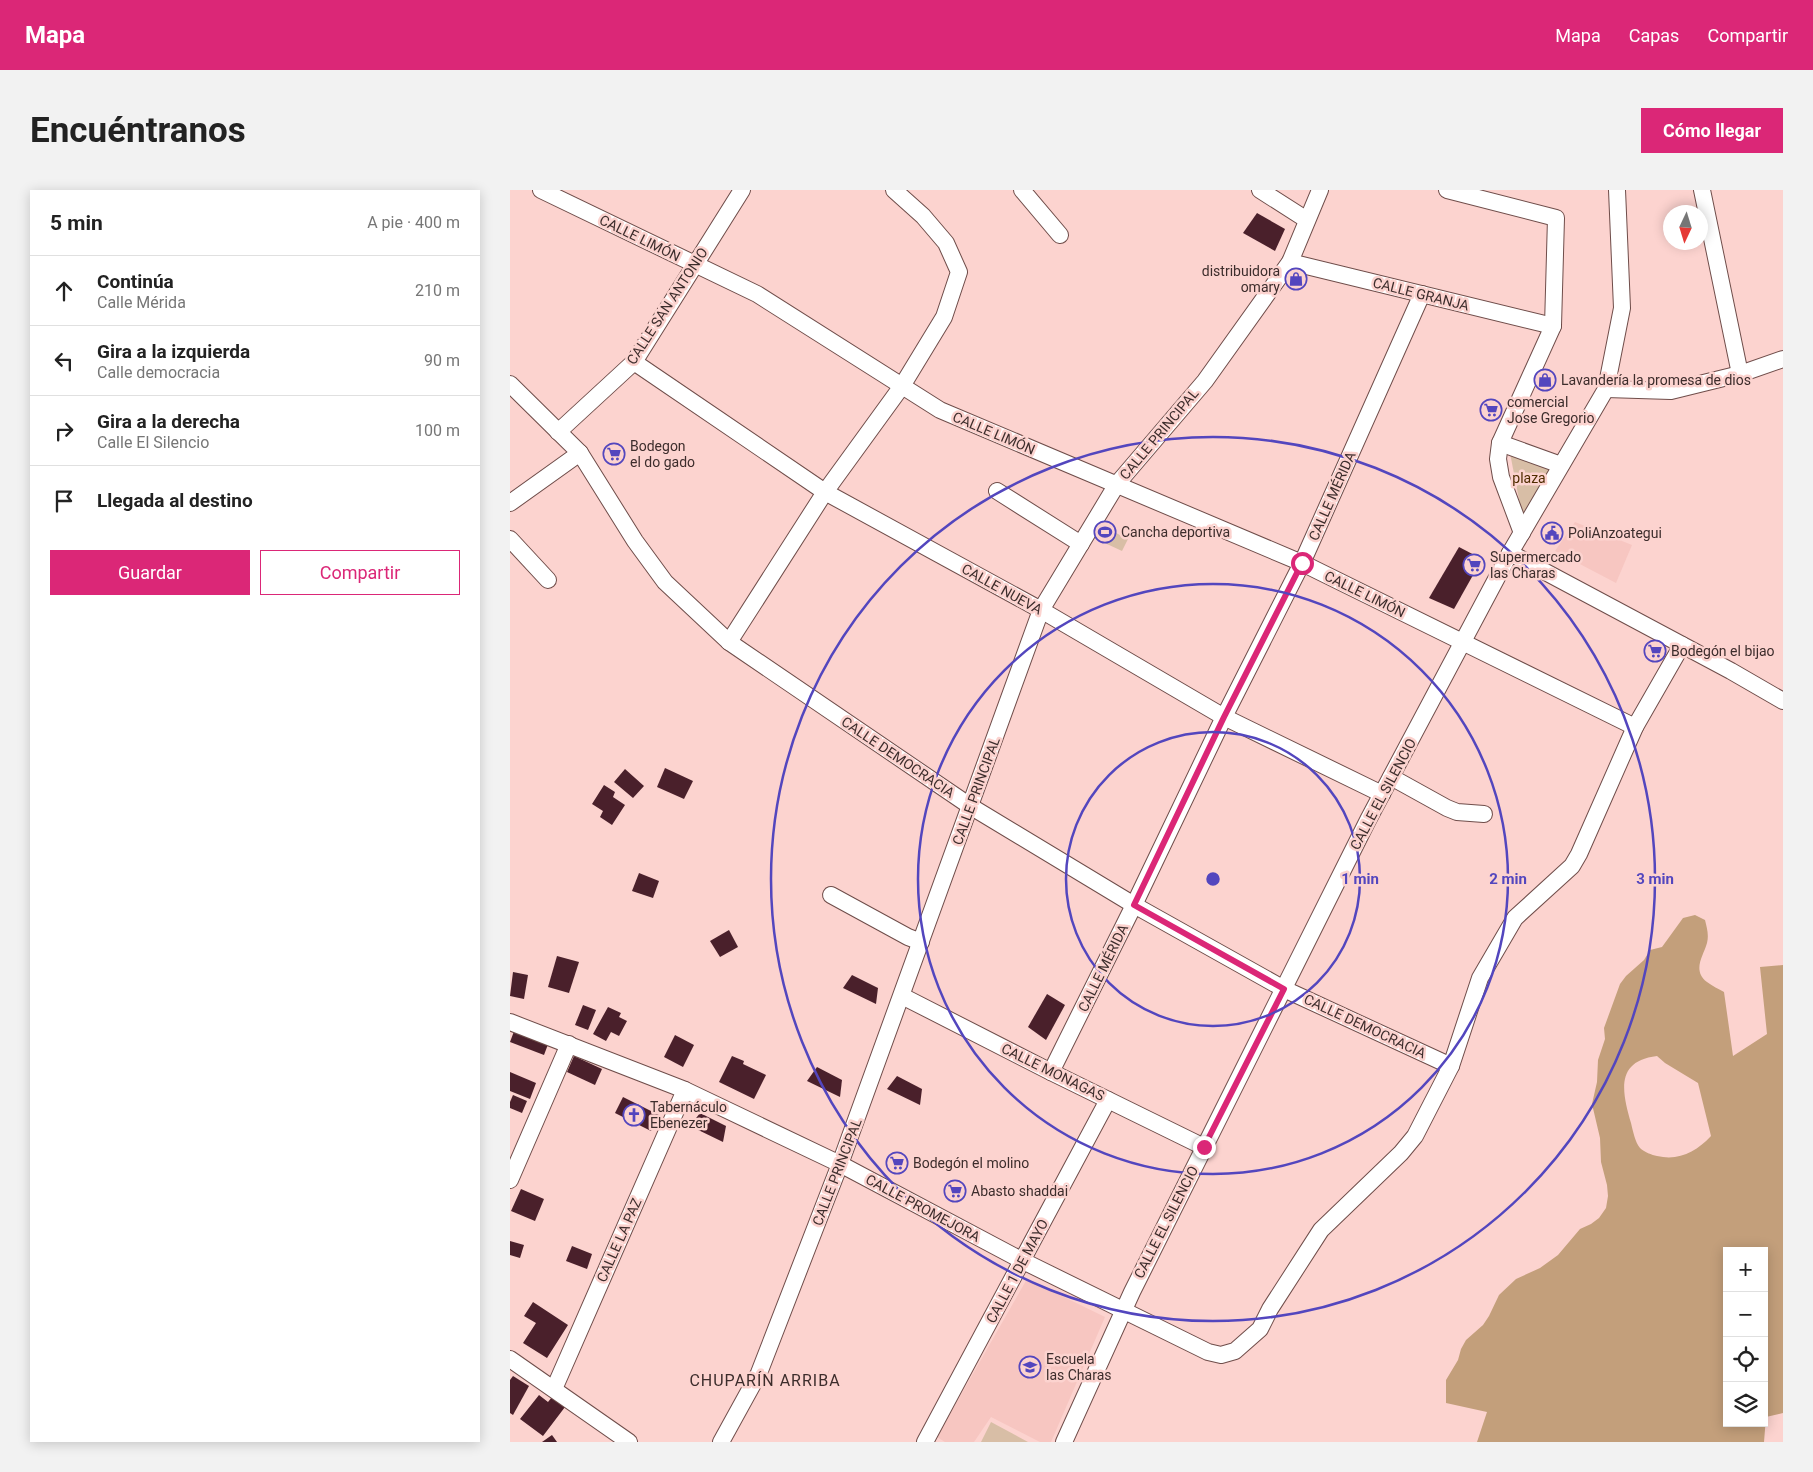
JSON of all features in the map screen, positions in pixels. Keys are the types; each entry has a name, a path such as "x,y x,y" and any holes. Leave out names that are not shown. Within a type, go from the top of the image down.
{"street":[{"name":"CALLE LIMÓN","path":"541,190 756,294 940,410 1302,563 1635,727"},
{"name":"CALLE SAN ANTONIO","path":"558,432 634,362 742,190"},
{"path":"728,642 825,492 902,386 944,317 958,272 946,243 923,216 894,190"},
{"path":"1022,190 1060,235"},
{"path":"1260,190 1307,220"},
{"name":"CALLE PRINCIPAL","path":"721,1442 759,1373 840,1164 1040,610 1117,484 1205,381 1290,262 1320,190"},
{"path":"1447,190 1556,218 1553,326 1500,443 1498,459 1501,477 1522,533"},
{"path":"1617,190 1622,308 1606,389 1510,553 1783,701"},
{"path":"1702,190 1740,374"},
{"name":"CALLE GRANJA","path":"1290,262 1553,326"},
{"name":"CALLE MÉRIDA","path":"1051,1072 1224,717 1302,563 1422,294"},
{"path":"1606,389 1671,390 1740,374 1783,359"},
{"name":"CALLE NUEVA","path":"634,362 825,492 1040,610 1224,717 1382,794"},
{"name":"CALLE DEMOCRACIA","path":"510,384 580,453 635,541 665,582 728,642 970,806 1134,905 1284,989 1451,1066"},
{"path":"1500,443 1561,465"},
{"path":"510,503 580,453"},
{"path":"997,491 1081,544"},
{"path":"510,539 548,580"},
{"name":"CALLE EL SILENCIO","path":"1064,1442 1123,1311 1368,820 1510,553"},
{"path":"1451,1066 1480,978 1515,918 1572,866 1635,727 1682,645"},
{"path":"1391,777 1457,812 1484,814"},
{"path":"831,895 908,937 921,942"},
{"name":"CALLE MONAGAS","path":"902,996 1204,1147"},
{"name":"CALLE PROMEJORA","path":"510,1022 685,1090 840,1164 1123,1311 1208,1352 1221,1355 1234,1351 1260,1329 1270,1309 1321,1230 1401,1153 1415,1136 1451,1066"},
{"path":"510,1180 569,1044"},
{"name":"CALLE LA PAZ","path":"554,1390 685,1090"},
{"name":"CALLE 1 DE MAYO","path":"925,1442 1108,1100"},
{"path":"510,1359 629,1442"}],"shaded area":[{"path":"1575,522 1632,545 1616,583 1555,551"},
{"path":"1695,915 1705,920 1708,940 1700,963 1700,973 1707,982 1724,992 1733,1056 1767,1034 1760,967 1783,965 1783,1413 1768,1417 1768,1247 1723,1247 1723,1427 1765,1427 1764,1442 1477,1442 1487,1412 1446,1403 1446,1380 1458,1360 1466,1340 1483,1325 1499,1295 1516,1279 1540,1268 1558,1255 1580,1229 1599,1218 1606,1208 1607,1185 1601,1162 1600,1138 1592,1104 1597,1082 1598,1060 1605,1039 1604,1028 1620,984 1644,960 1650,950 1662,947 1683,918","holes":["1657,1056 1698,1083 1711,1136 1693,1151 1673,1157 1657,1156 1648,1153 1638,1146 1625,1100 1624,1089 1628,1071 1634,1064 1643,1059"]},
{"name":"Escuela las Charas","path":"1027,1279 1105,1317 1051,1442 1040,1442 991,1417 974,1442 945,1442 937,1437"}],"green space":[{"name":"plaza","path":"1510,453 1552,469 1522,515"},
{"name":"Cancha deportiva","path":"1100,525 1128,539 1122,551 1094,538"},
{"path":"991,1422 1028,1442 981,1442"}],"building":[{"path":"1257,213 1285,229 1275,251 1243,233"},
{"path":"1459,547 1482,559 1454,609 1429,598"},
{"path":"665,768 693,781 684,799 657,787"},
{"path":"625,769 644,786 633,798 614,782"},
{"path":"604,785 615,792 613,797 625,805 612,825 600,817 603,811 592,804"},
{"path":"639,873 659,881 653,898 632,891"},
{"path":"729,930 738,947 720,957 710,941"},
{"path":"557,956 579,962 569,993 548,987"},
{"path":"513,972 528,975 524,999 510,996"},
{"path":"852,975 878,988 876,1004 843,988"},
{"path":"1047,994 1065,1005 1046,1040 1028,1027"},
{"path":"583,1005 596,1010 588,1030 575,1025"},
{"path":"608,1007 621,1013 619,1017 627,1021 619,1036 611,1032 606,1041 593,1034"},
{"path":"516,1026 550,1039 544,1055 510,1042"},
{"path":"675,1035 694,1045 683,1067 664,1057"},
{"path":"574,1056 602,1069 595,1085 567,1072"},
{"path":"732,1056 744,1061 743,1064 766,1075 754,1099 719,1082"},
{"path":"817,1067 842,1080 840,1097 807,1081"},
{"path":"510,1072 536,1083 530,1099 510,1091"},
{"path":"897,1076 922,1089 920,1105 887,1089"},
{"path":"513,1095 527,1101 522,1113 510,1108"},
{"path":"623,1097 659,1115 651,1131 615,1113"},
{"path":"700,1113 726,1126 723,1142 690,1126"},
{"path":"521,1189 544,1199 535,1221 511,1211"},
{"path":"510,1241 524,1245 520,1258 510,1255"},
{"path":"572,1246 592,1254 587,1269 566,1261"},
{"path":"533,1302 568,1325 547,1358 523,1343 536,1323 524,1316"},
{"path":"513,1376 529,1386 513,1415 510,1413 510,1380"},
{"path":"539,1395 548,1402 552,1397 565,1407 543,1436 520,1419"},
{"path":"552,1435 557,1442 542,1442"}],"place":[{"name":"distribuidora omary","path":"1296,279"},
{"name":"Lavandería la promesa de dios","path":"1545,380"},
{"name":"comercial Jose Gregorio","path":"1491,410"},
{"name":"Bodegon el do gado","path":"614,454"},
{"name":"Cancha deportiva","path":"1105,532"},
{"name":"PoliAnzoategui","path":"1552,533"},
{"name":"Supermercado las Charas","path":"1474,565"},
{"name":"Bodegón el bijao","path":"1655,651"},
{"name":"Tabernáculo Ebenezer","path":"634,1115"},
{"name":"Bodegón el molino","path":"897,1163"},
{"name":"Abasto shaddai","path":"955,1191"},
{"name":"Escuela las Charas","path":"1030,1367"}],"district":[{"name":"CHUPARÍN ARRIBA","path":"765,1380"}],"route":[{"path":"1204,1147 1284,989 1134,905 1224,717 1302,563"}]}
